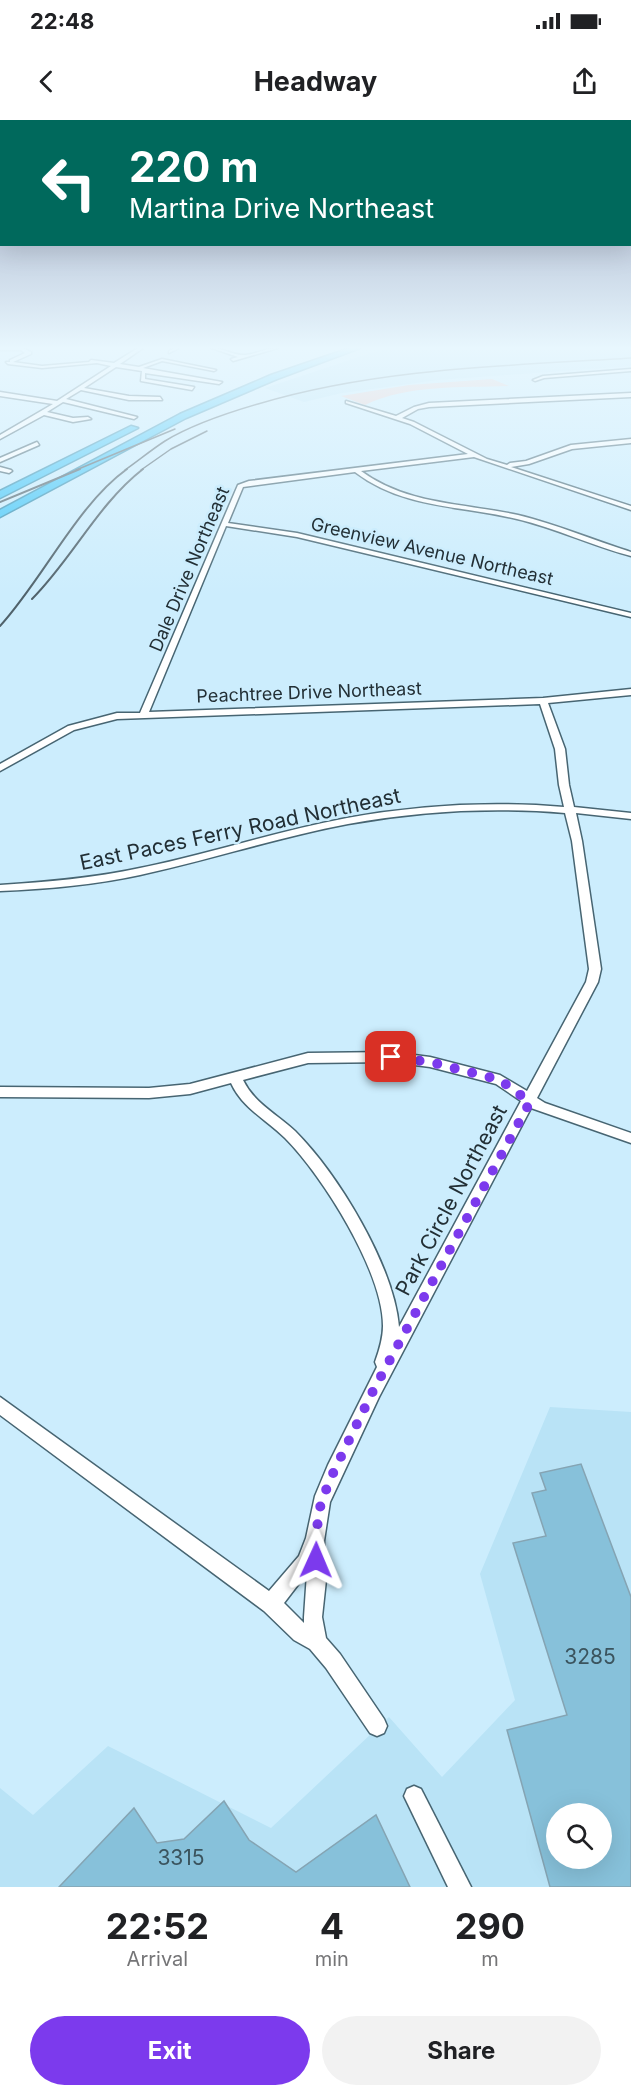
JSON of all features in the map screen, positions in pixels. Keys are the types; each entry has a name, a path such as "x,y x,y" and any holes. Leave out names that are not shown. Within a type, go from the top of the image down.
{"highway":[{"path":"0,495 129,430"},
{"path":"0,514 154,430"}],"street":[{"path":"1,442 18,430"},
{"path":"429,430 473,455 631,507"},
{"path":"501,465 527,463 571,447 631,441"},
{"path":"0,460 18,447 37,444"},
{"name":"Dale Drive Northeast","path":"144,714 239,488 243,485 473,455"},
{"path":"524,472 527,463"},
{"path":"0,469 9,471"},
{"path":"355,470 373,484 400,495 519,517 631,554"},
{"path":"615,502 631,498"},
{"name":"Greenview Avenue Northeast","path":"224,524 297,535 631,615"},
{"name":"Peachtree Drive Northeast","path":"0,768 71,728 105,718 144,714 543,701 631,692"},
{"name":"Park Circle Northeast","path":"317,1642 313,1617 317,1580 315,1540 321,1502 373,1391 587,994 594,969 577,841 564,785 560,749 543,701"},
{"name":"East Paces Ferry Road Northeast","path":"0,888 68,883 144,871 313,828 381,815 486,807 570,810 631,816"},
{"path":"0,1092 148,1093 190,1089 308,1058 391,1057 430,1062 500,1080 530,1102 631,1138"},
{"path":"235,1077 247,1101 289,1134 316,1164 373,1262 388,1305 391,1326 388,1346 373,1391"},
{"path":"0,1405 271,1604 301,1633 317,1642 333,1661 377,1726"},
{"name":"Park Circle Northeast","path":"271,1604 305,1562 315,1540"},
{"path":"414,1796 460,1887"}],"shaded area":[{"path":"550,1407 631,1412 631,1887 0,1887 0,1788 33,1815 108,1746 271,1828 389,1717 442,1777 515,1700 480,1574"}],"building":[{"path":"581,1464 631,1597 631,1887 550,1887 507,1730 567,1715 513,1543 546,1536 532,1493 546,1490 540,1473"},
{"path":"224,1801 249,1840 296,1872 376,1815 410,1887 59,1887 134,1808 157,1843 184,1839"}],"railway":[{"path":"76,470 171,430"},
{"path":"125,470 165,441 185,430"},
{"path":"141,470 171,449 207,431"},
{"path":"0,502 80,469"},
{"path":"0,626 92,502 127,469"},
{"path":"32,599 60,567 112,498 143,469"}],"route":[{"path":"316,1560 315,1540 321,1502 334,1471 373,1391 530,1102 500,1080 430,1062 391,1057"}]}
